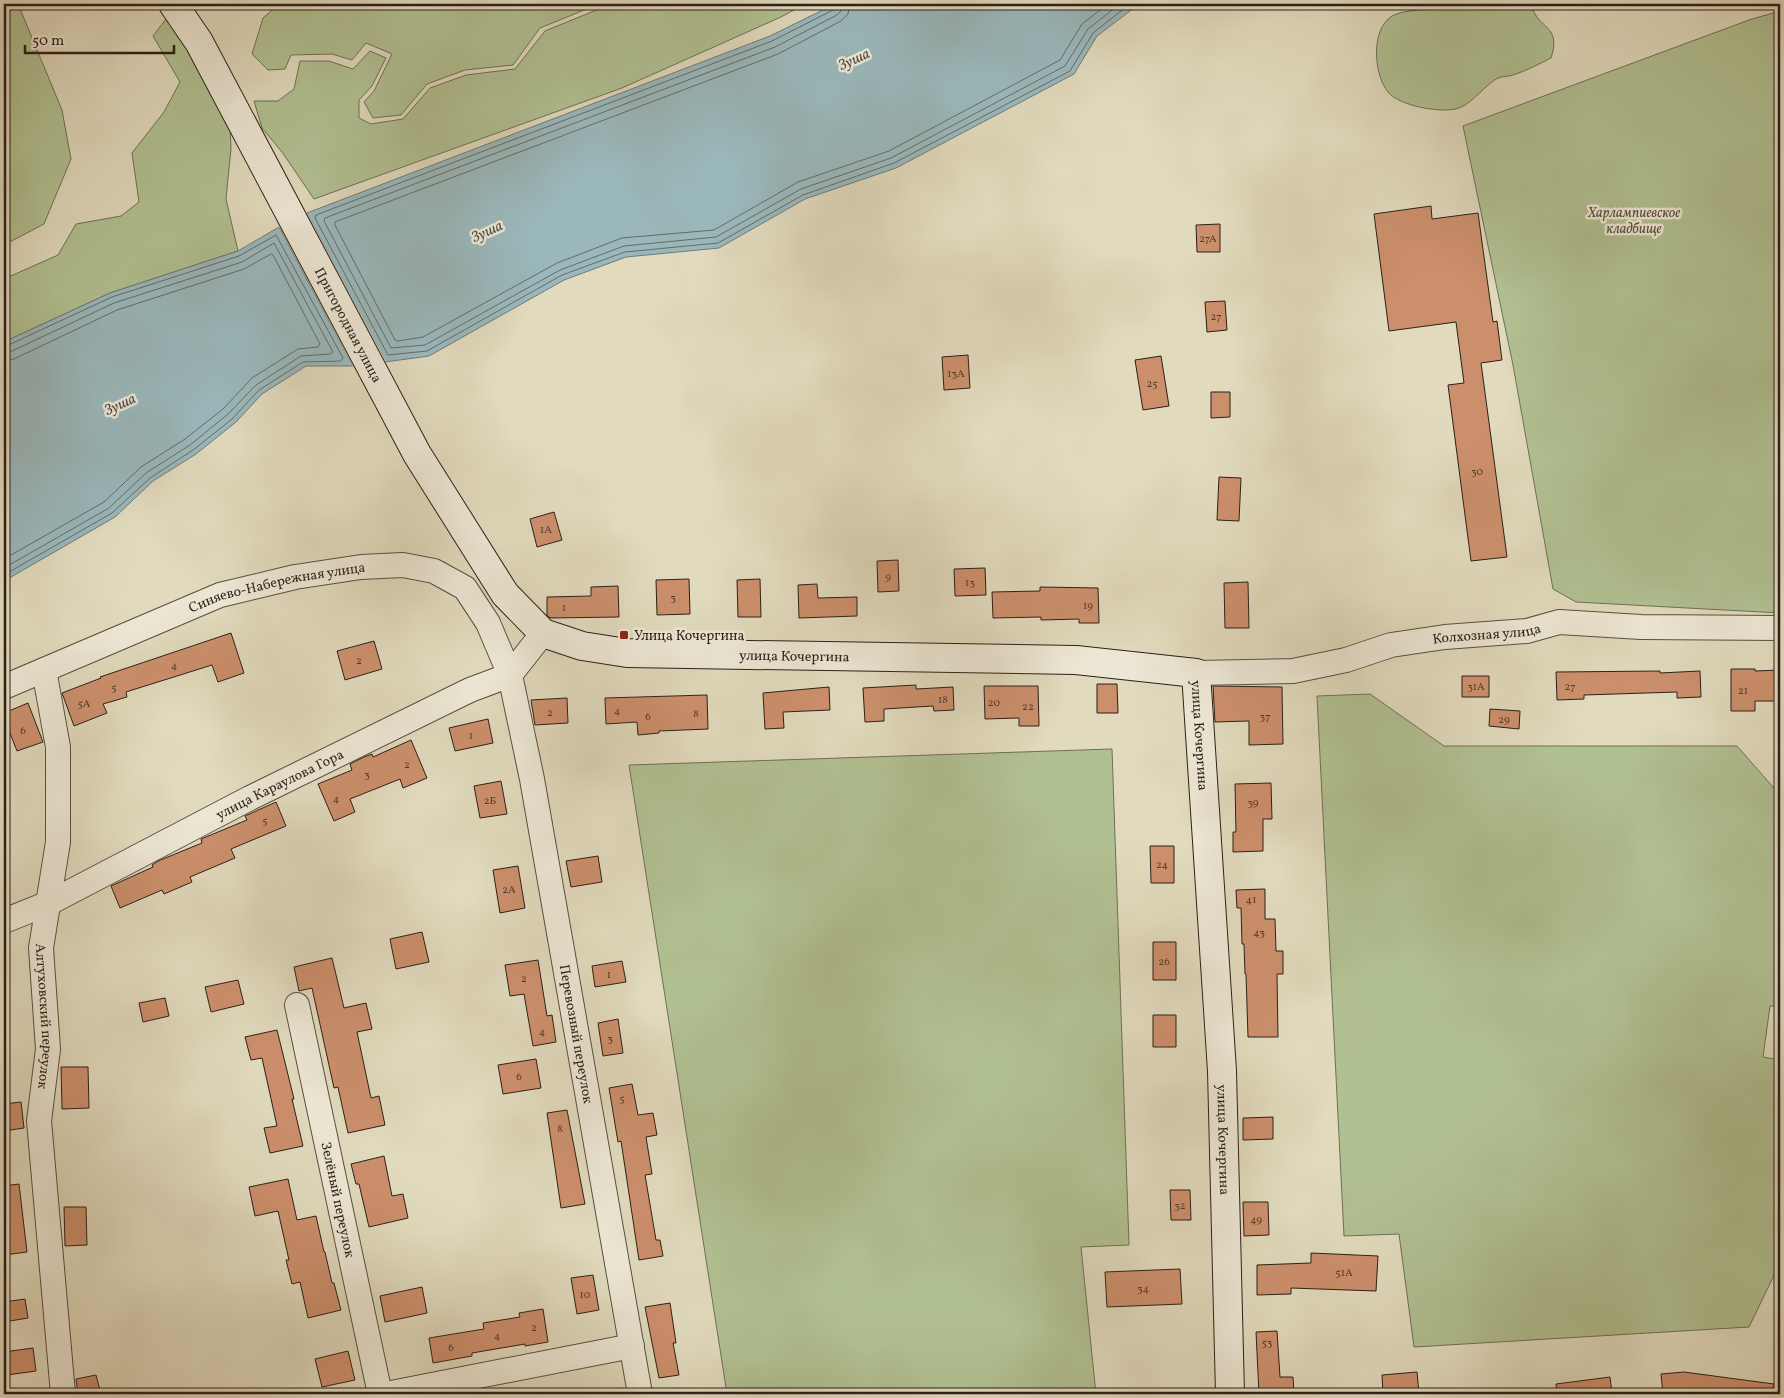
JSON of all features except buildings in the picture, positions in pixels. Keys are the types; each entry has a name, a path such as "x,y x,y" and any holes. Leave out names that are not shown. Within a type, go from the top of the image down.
{"main road":[{"name":"Пригородная улица","path":"174,4 199,42 417,454 505,594 543,633"},
{"name":"улица Кочергина","path":"543,633 582,646 627,653 1076,660 1196,673 1222,1071 1230,1394"}],"street":[{"name":"Синяево-Набережная улица","path":"4,687 220,595 295,577 361,567 403,564 434,571 465,588 488,623 510,675"},
{"name":"Колхозная улица","path":"1196,673 1292,671 1346,660 1391,645 1445,637 1527,631 1559,622 1641,627 1780,628"},
{"path":"510,675 543,633"},
{"name":"Алтуховский переулок","path":"44,670 58,748 58,842 40,948 48,1050 39,1120 63,1394"},
{"name":"улица Караулова Гора","path":"4,921 49,902 250,798 443,703 470,690 510,675"},
{"name":"Перевозный переулок","path":"510,675 532,779 640,1394"},
{"name":"Зелёный переулок","path":"297,1006 380,1394"},
{"path":"386,1394 632,1346"}],"green space":[{"path":"4,4 18,4 62,110 71,159 44,224 4,245"},
{"path":"279,4 599,4 540,28 513,65 465,70 427,84 401,115 373,118 364,102 374,91 392,54 366,43 352,60 332,54 291,55 285,69 268,70 252,54 263,18"},
{"path":"611,4 636,4 658,7 662,4 805,4 781,17 622,88 314,199 282,152 262,128 254,101 278,101 294,89 300,61 329,61 353,69 370,51 386,58 372,86 359,100 359,118 371,124 403,119 430,88 466,75 515,69 545,31"},
{"path":"1450,4 1531,4 1534,13 1548,28 1554,39 1551,58 1511,76 1498,78 1459,108 1443,110 1422,108 1401,101 1388,92 1380,75 1376,53 1380,31 1392,16"},
{"name":"Харлампиевское кладбище","path":"1780,11 1780,613 1576,602 1553,589 1513,365 1463,126 1749,20"},
{"path":"166,19 197,54 230,127 231,148 226,199 238,251 110,293 4,342 4,279 58,255 76,224 121,216 139,202 132,153 164,112 180,82 153,36"},
{"path":"1370,694 1444,746 1737,746 1780,795 1780,1006 1770,1006 1763,1057 1780,1060 1780,1263 1749,1327 1414,1347 1399,1234 1344,1236 1317,696"},
{"path":"1112,749 1129,1245 1081,1247 1096,1394 727,1394 629,765"}],"water":[{"name":"Зуша","path":"835,4 1139,4 1097,36 1074,74 896,168 805,199 719,248 626,257 564,280 429,356 385,362 307,213 770,36"},
{"name":"Зуша","path":"279,227 353,366 306,366 262,394 236,422 196,454 153,481 115,517 4,581 4,342 110,293 238,251"}],"pier":[{"path":"306,211 387,364 385,364"},
{"path":"278,224 280,224 355,366 354,368"}],"place":[{"name":"Улица Кочергина","path":"624,635"}]}
